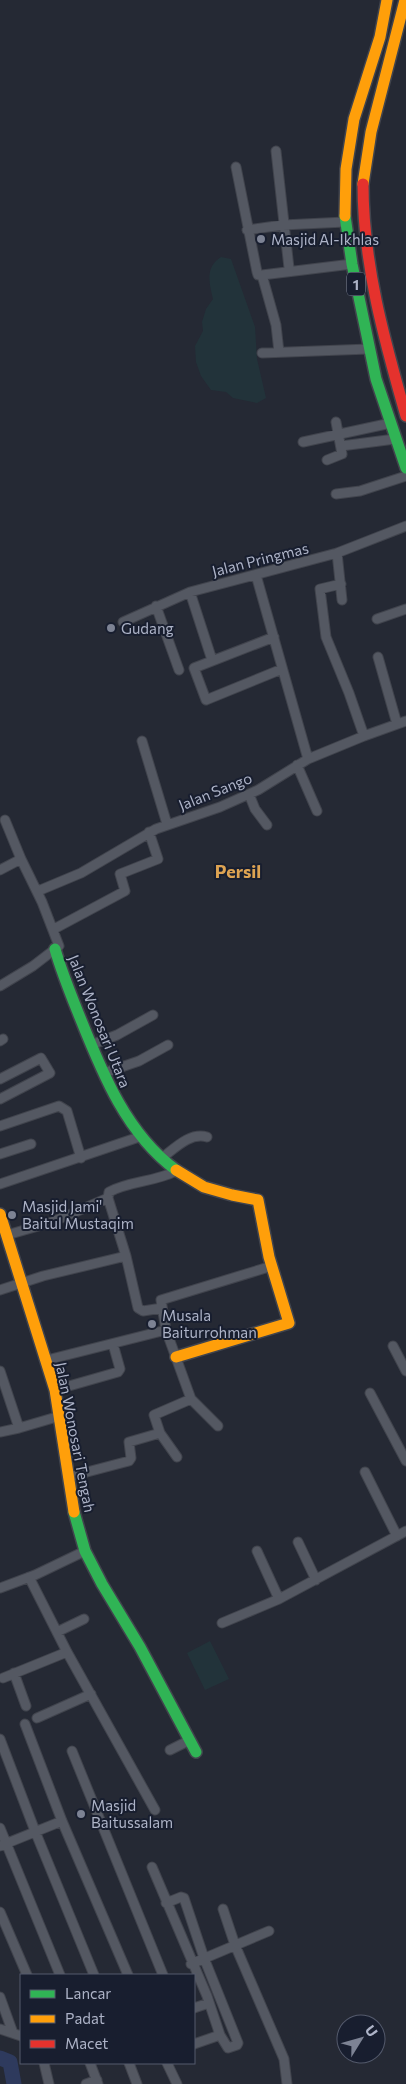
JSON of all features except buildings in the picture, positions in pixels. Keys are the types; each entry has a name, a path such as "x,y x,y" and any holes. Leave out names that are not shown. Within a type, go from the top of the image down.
{"main road":[{"name":"1","path":"386,0 380,37 354,119 346,169 345,222 376,379 406,468"},
{"name":"1","path":"405,0 367,152 363,197 369,276 406,416"},
{"name":"Jalan Wonosari Utara","path":"57,947 59,964 91,1045 117,1100 142,1136 176,1171 198,1184 232,1195 258,1200 272,1266 290,1320 286,1325 176,1357"},
{"name":"Jalan Wonosari Tengah","path":"0,1214 55,1390 72,1503 85,1551 102,1584 140,1647 196,1752"}],"street":[{"path":"276,151 289,268"},
{"path":"236,167 258,275 352,264"},
{"path":"248,230 283,225 345,222"},
{"path":"262,275 276,325 279,352"},
{"path":"262,353 369,348"},
{"path":"327,460 342,454 336,422"},
{"path":"303,442 391,423"},
{"path":"341,446 395,438"},
{"path":"336,494 360,491 406,476"},
{"name":"Jalan Pringmas","path":"122,622 190,592 337,553 406,526"},
{"path":"337,553 342,600"},
{"path":"256,575 308,759"},
{"path":"341,584 320,589 326,637 364,736"},
{"path":"190,592 212,660"},
{"path":"156,606 179,670"},
{"path":"377,620 406,609"},
{"path":"274,637 194,668 206,700 282,670"},
{"path":"378,656 402,722"},
{"name":"Jalan Sango","path":"38,891 81,873 149,832 220,807 249,794 308,759 402,722"},
{"path":"142,741 168,824"},
{"path":"297,765 317,811"},
{"path":"249,794 255,809 267,825"},
{"path":"0,986 33,966 57,947 54,929 5,820"},
{"path":"54,929 125,890 120,874 159,858 149,832"},
{"path":"0,870 21,859"},
{"path":"91,1045 117,1035 153,1015"},
{"path":"104,1073 139,1061 168,1046"},
{"path":"0,1079 41,1058 49,1071 49,1074 0,1098"},
{"path":"0,1126 59,1106 63,1107 67,1111 81,1158"},
{"path":"162,1158 189,1138 201,1135 207,1137"},
{"path":"0,1184 142,1136"},
{"path":"0,1154 31,1144"},
{"path":"162,1308 143,1311 138,1308 126,1256 108,1198 111,1190 160,1178 176,1171"},
{"path":"7,1235 52,1222 108,1198"},
{"path":"0,1290 21,1285 43,1276 126,1256"},
{"path":"218,1426 191,1399 166,1330 161,1300 272,1266"},
{"path":"47,1360 166,1330"},
{"path":"55,1390 118,1372 120,1369 113,1344"},
{"path":"393,1346 406,1371"},
{"path":"0,1371 19,1428"},
{"path":"370,1393 406,1461"},
{"path":"177,1457 160,1434 154,1415 191,1399"},
{"path":"0,1432 60,1416"},
{"path":"68,1477 129,1461 131,1458 129,1442 160,1434"},
{"path":"365,1472 397,1536"},
{"path":"222,1623 279,1599 406,1531"},
{"path":"298,1542 316,1580"},
{"path":"0,1588 85,1551"},
{"path":"257,1551 279,1599"},
{"path":"29,1577 67,1652 155,1810"},
{"path":"57,1632 84,1619"},
{"path":"3,1678 67,1652"},
{"path":"14,1673 26,1706"},
{"path":"37,1718 91,1694"},
{"path":"24,1724 62,1821 128,1974"},
{"path":"0,1739 35,1831 94,1974"},
{"path":"170,1750 190,1740"},
{"path":"72,1751 162,1974"},
{"path":"3,1845 62,1821"},
{"path":"0,1828 3,1845 60,1974"},
{"path":"152,1867 166,1903 191,1964 208,1999 220,2035 228,2048 238,2044 204,1958 184,1898 181,1897 166,1903"},
{"path":"222,1909 235,1946 284,2059 288,2084"},
{"path":"0,1912 26,1974"},
{"path":"191,1964 269,1931"},
{"path":"195,2007 218,1992"},
{"path":"0,1997 19,2035"},
{"path":"0,2028 19,2035"},
{"path":"195,2044 220,2035"},
{"path":"44,2064 49,2084"},
{"path":"86,2084 98,2082 90,2064"},
{"path":"129,2064 138,2084"},
{"path":"167,2064 177,2084"}],"shaded area":[{"path":"221,257 231,259 255,327 257,359 266,398 257,403 233,398 226,392 211,390 201,376 196,362 195,346 203,331 202,322 206,309 213,299 210,270"},
{"path":"210,1641 229,1679 205,1690 187,1653"}],"waterway":[{"path":"0,2058 10,2062 14,2084"}],"traffic: fast":[{"path":"345,216 352,264 376,379 406,468"},
{"path":"55,949 86,1032 116,1097 142,1137 158,1155 176,1170"},
{"path":"74,1512 85,1551 102,1584 140,1647 196,1752"}],"traffic: slow":[{"path":"345,216 346,169 354,119 380,37 387,0"},
{"path":"363,184 371,132 405,0"},
{"path":"176,1170 204,1187 258,1200 269,1257 289,1323 176,1357"},
{"path":"0,1214 55,1390 74,1512"}],"traffic: jam":[{"path":"363,184 367,243 376,301 406,416"}],"place":[{"name":"Masjid Al-Ikhlas","path":"261,239"},
{"name":"Gudang","path":"111,628"},
{"name":"Masjid Jami' Baitul Mustaqim","path":"12,1215"},
{"name":"Musala Baiturrohman","path":"152,1324"},
{"name":"Masjid Baitussalam","path":"81,1814"}],"district":[{"name":"Persil","path":"238,871"}]}
